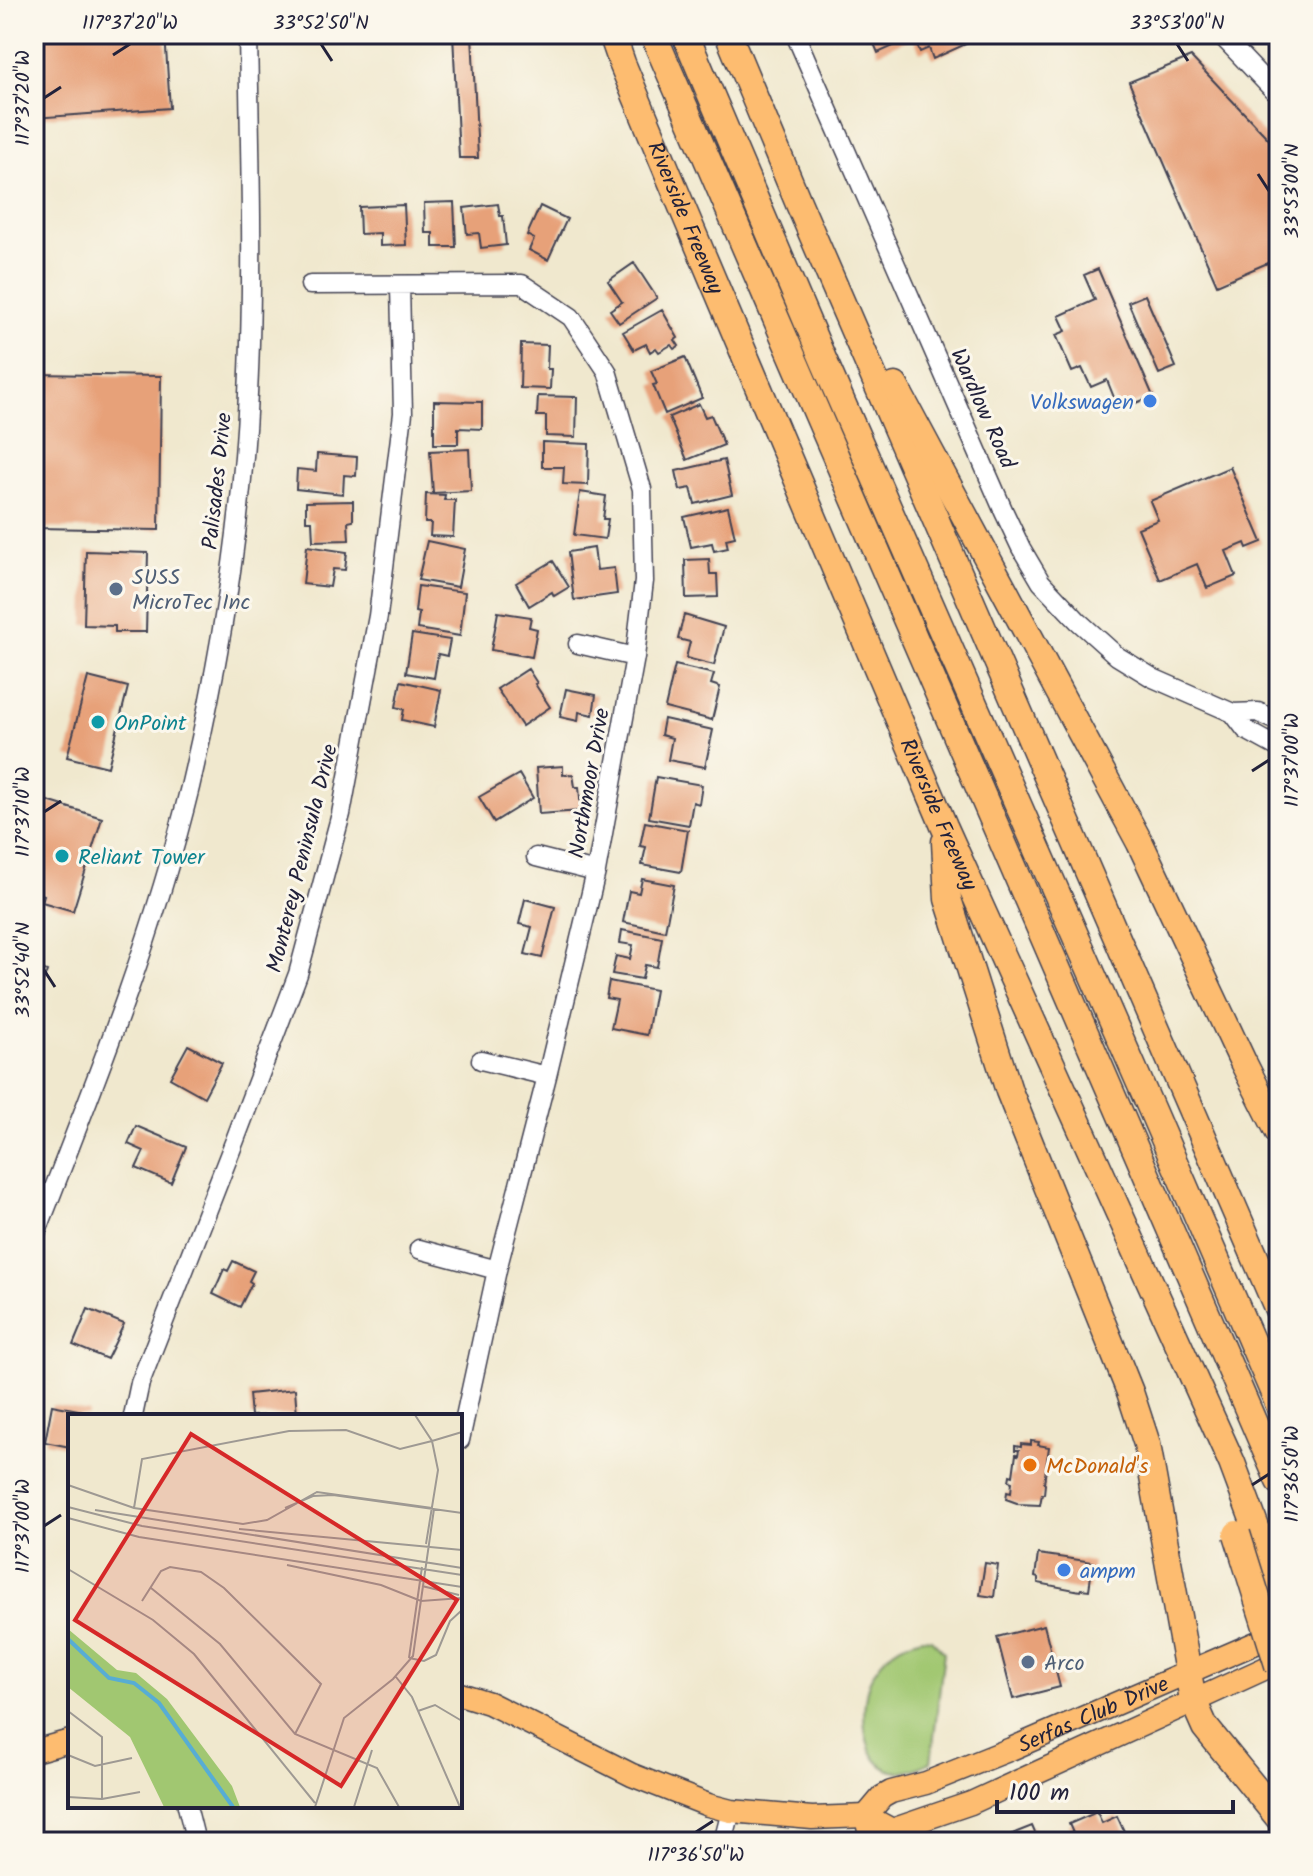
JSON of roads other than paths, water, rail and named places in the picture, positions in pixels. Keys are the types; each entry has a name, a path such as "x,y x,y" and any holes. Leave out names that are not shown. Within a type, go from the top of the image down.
{"highway":[{"name":"Riverside Freeway","path":"612,34 944,826 1232,1463 1279,1589"},
{"path":"653,34 1279,1481"},
{"path":"685,34 823,359 1279,1405"},
{"path":"728,34 1279,1312"},
{"path":"799,204 1140,843 1279,1133"},
{"path":"944,826 948,899 1009,1091 1130,1392 1147,1444 1193,1700 1205,1727 1279,1818"},
{"path":"1232,1463 1237,1534 1279,1665"}],"main road":[{"name":"Serfas Club Drive","path":"866,1816 882,1797 891,1792 926,1783 1011,1749 1279,1633"},
{"name":"Serfas Club Drive","path":"462,1695 499,1708 632,1775 708,1805 731,1811 812,1818 866,1816 892,1830 971,1803 1193,1700 1279,1665"},
{"path":"34,1751 68,1742"},
{"path":"866,1816 871,1842"}],"street":[{"name":"Palisades Drive","path":"34,1239 124,1005 149,931 189,788 220,639 232,563 248,396 251,273 248,34"},
{"name":"Wardlow Road","path":"795,34 1004,512 1041,582 1117,656 1153,678 1233,713 1258,712 1279,722"},
{"path":"1220,34 1279,96"},
{"name":"Northmoor Drive","path":"310,285 522,284 571,317 607,371 642,489 644,581 635,657 596,872 497,1270 462,1431"},
{"name":"Monterey Peninsula Drive","path":"133,1414 140,1383 298,974 341,814 378,616 403,413 400,286"},
{"path":"578,644 635,657"},
{"name":"Wardlow Road","path":"1233,713 1246,730 1279,748"},
{"path":"536,857 596,872"},
{"path":"481,1060 547,1076"},
{"path":"419,1249 497,1270"},
{"path":"188,1808 196,1842"},
{"path":"723,1842 731,1811"}],"place":[{"name":"Volkswagen","path":"1150,401"},
{"name":"SUSS MicroTec Inc","path":"116,589"},
{"name":"OnPoint","path":"98,722"},
{"name":"Reliant Tower","path":"62,856"},
{"name":"McDonald's","path":"1030,1465"},
{"name":"ampm","path":"1064,1570"},
{"name":"Arco","path":"1028,1662"}]}
